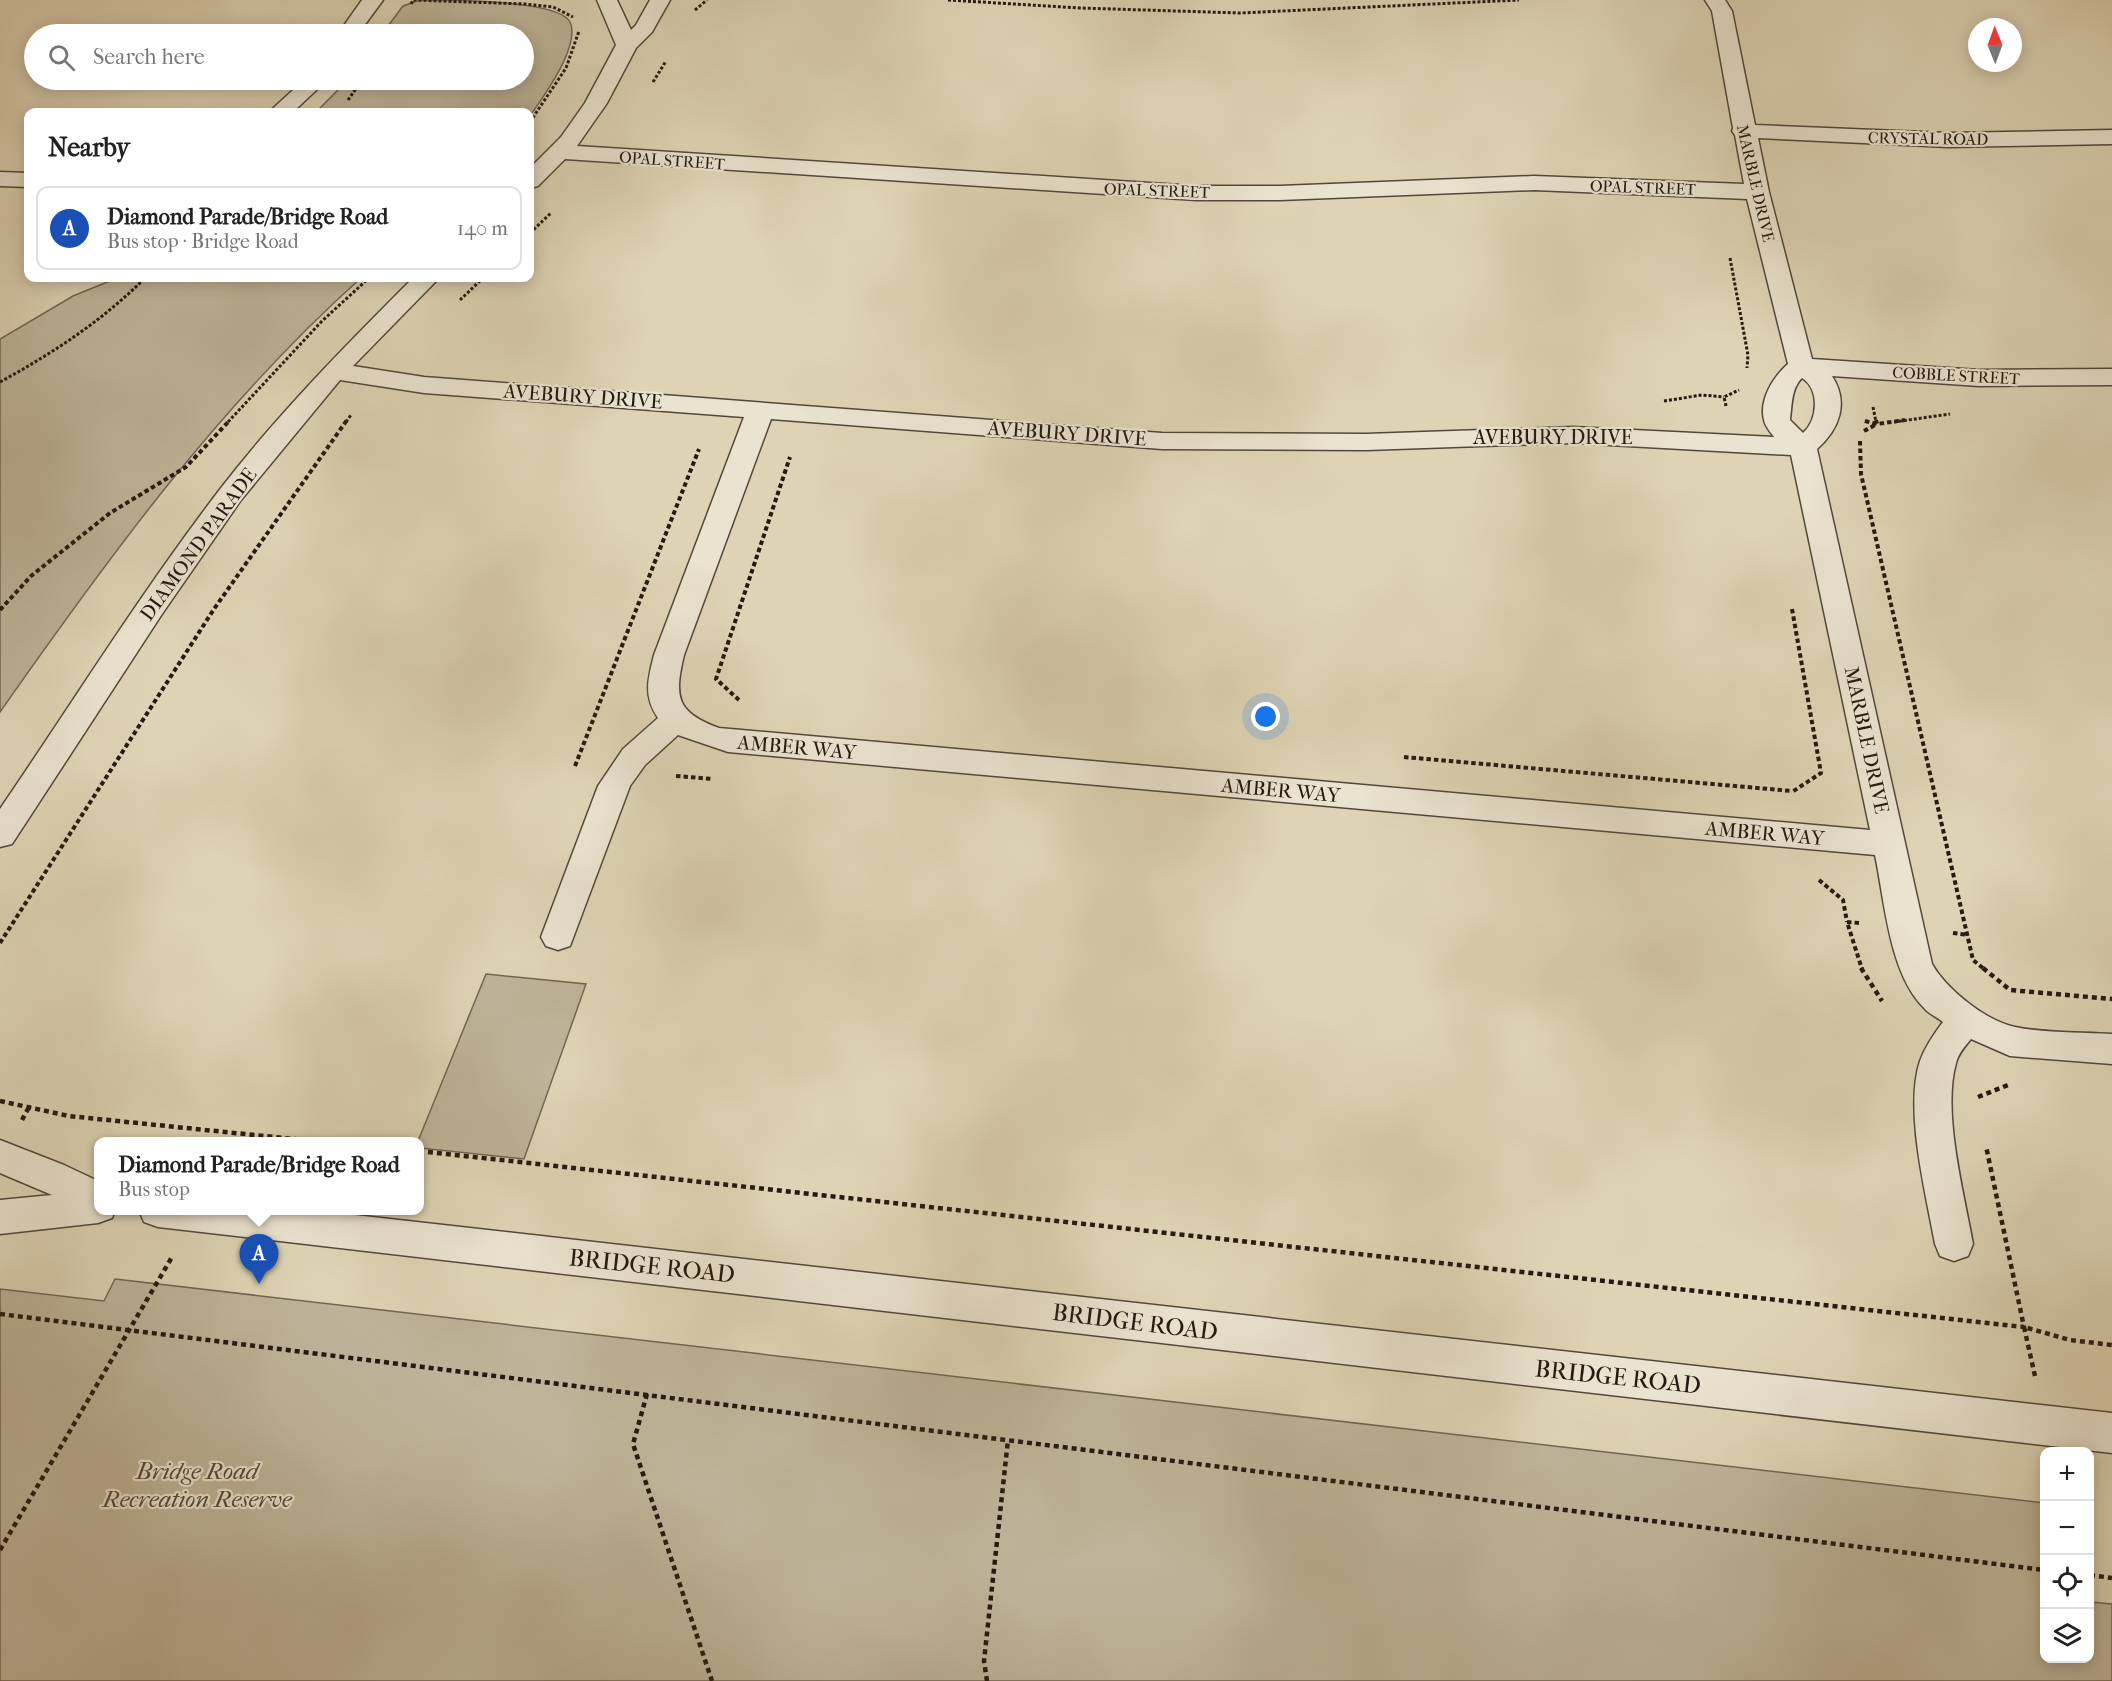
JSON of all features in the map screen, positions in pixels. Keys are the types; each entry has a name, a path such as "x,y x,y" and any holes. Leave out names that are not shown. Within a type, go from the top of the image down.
{"street":[{"path":"355,24 373,0"},
{"name":"MARBLE DRIVE","path":"1715,0 1722,11 1743,131 1801,366"},
{"path":"534,177 569,142 596,103 622,59 627,45 645,28 632,1 616,15 618,29 627,45"},
{"path":"284,108 305,90"},
{"name":"CRYSTAL ROAD","path":"1743,131 1948,140 2112,137"},
{"name":"OPAL STREET","path":"558,152 1196,193 1280,193 1534,183 1757,192"},
{"path":"0,179 24,180"},
{"name":"DIAMOND PARADE","path":"0,835 152,607 231,494 334,371 381,321 423,282"},
{"path":"1801,366 1820,378 1828,391 1826,418 1818,434 1803,447 1784,432 1776,420 1779,397 1785,380 1801,366"},
{"name":"COBBLE STREET","path":"1801,366 1979,378 2112,377"},
{"name":"AVEBURY DRIVE","path":"334,371 424,385 1162,441 1366,442 1573,435 1803,447"},
{"path":"558,937 618,778 627,762 677,719 666,706 663,696 669,655 762,409"},
{"name":"MARBLE DRIVE","path":"1803,447 1915,964 1937,999 1960,1016 2010,1041 2112,1049"},
{"name":"AMBER WAY","path":"677,719 700,733 728,741 1890,844"},
{"path":"1954,1244 1934,1117 1934,1084 1937,1062 1962,1023 1960,1016"},
{"path":"0,1156 51,1176 94,1197"},
{"path":"0,1216 94,1207"},
{"name":"BRIDGE ROAD","path":"195,1215 2112,1433"}],"path":[{"path":"408,9 413,0 475,1 554,7 576,18"},
{"path":"554,7 555,0"},
{"path":"692,12 707,0"},
{"path":"948,0 1080,8 1240,12 1519,0"},
{"path":"534,117 550,96 570,59 580,32 578,25"},
{"path":"0,382 42,360 129,294 141,282"},
{"path":"0,610 31,576 110,513 186,467 322,321 365,282"},
{"path":"1864,370 1877,424 1859,433 1861,474 1974,960 2010,990 2112,999"},
{"path":"1659,402 1702,395 1724,398"},
{"path":"0,943 111,766 287,500 353,413"},
{"path":"575,767 700,445"},
{"path":"747,701 737,700 716,679 793,448"},
{"path":"1398,757 1792,791"},
{"path":"1978,1109 1976,1098 2012,1083"},
{"path":"0,1101 69,1116 274,1137"},
{"path":"1986,1143 2046,1425"},
{"path":"424,1151 2024,1326 2070,1340 2112,1345"},
{"path":"0,1550 129,1330 176,1215"},
{"path":"0,1314 2040,1569"},
{"path":"647,1395 633,1444 712,1681"},
{"path":"987,1681 984,1661 1008,1440"},
{"path":"2094,1576 2112,1578"}],"green space":[{"path":"420,0 476,1 546,9 562,15 570,22 572,32 570,44 559,71 534,110 534,108 320,108 338,90 534,90 534,24 390,24 403,6"},
{"path":"107,282 357,282 260,377 168,484 82,597 0,712 0,339 73,296"},
{"path":"486,974 586,984 524,1159 424,1148 424,1137 420,1137"},
{"name":"Bridge Road Recreation Reserve","path":"115,1279 2040,1503 2040,1663 2094,1663 2094,1602 2112,1604 2112,1681 0,1681 0,1289 104,1301"}],"place":[{"name":"Diamond Parade/Bridge Road","path":"259,1284"}]}
